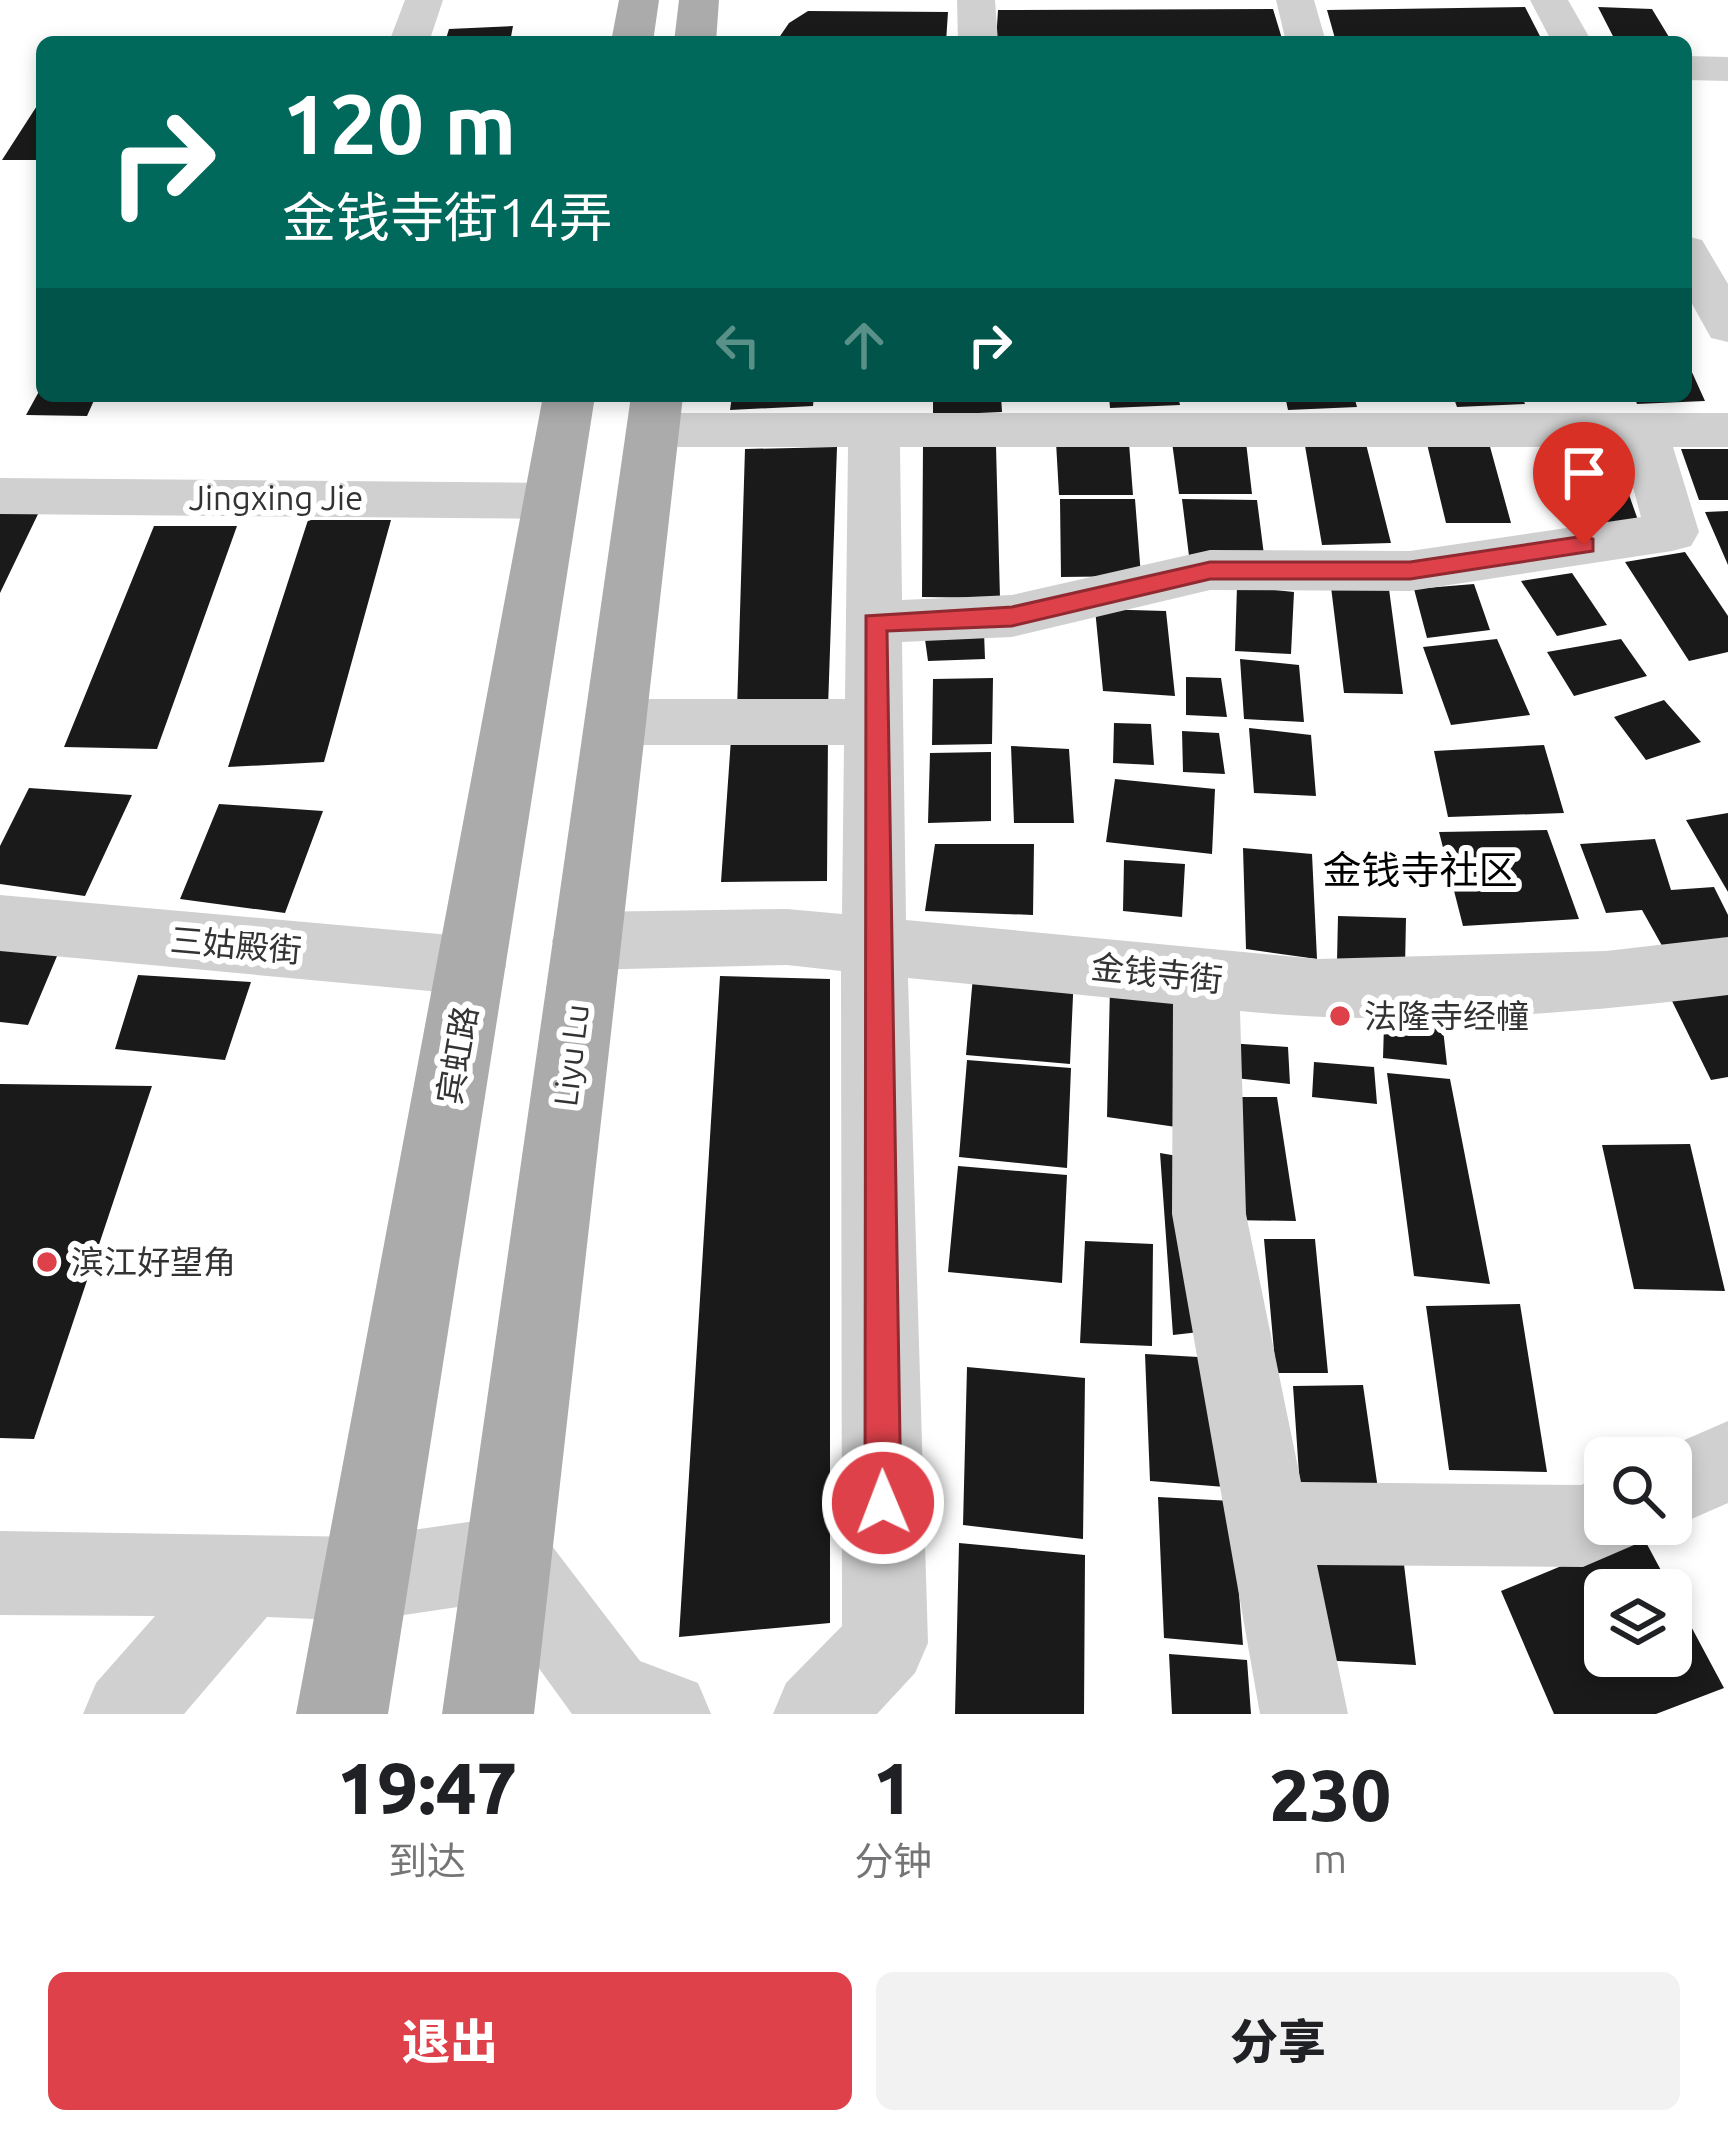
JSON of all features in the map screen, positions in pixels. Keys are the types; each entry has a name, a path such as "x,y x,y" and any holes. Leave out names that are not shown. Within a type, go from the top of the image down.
{"main road":[{"path":"633,36 639,0"},
{"path":"696,36 699,0"},
{"name":"宾虹路","path":"343,1714 568,402"},
{"name":"Liyu Lu","path":"488,1714 655,413"}],"street":[{"path":"411,36 424,0"},
{"path":"976,0 978,36"},
{"path":"1294,0 1304,36"},
{"path":"1550,0 1569,36"},
{"path":"1692,68 1728,69"},
{"path":"1692,262 1728,327"},
{"path":"655,413 874,430 1728,430"},
{"path":"818,1714 885,1643 874,946 874,430"},
{"path":"874,622 1012,616 1210,570 1410,571 1672,532 1643,430"},
{"name":"Jingxing Jie","path":"0,496 551,501"},
{"path":"615,722 874,722"},
{"name":"三姑殿街","path":"0,922 473,966"},
{"name":"金钱寺街","path":"585,941 788,937 1318,989 1606,981 1728,965"},
{"path":"1206,978 1209,1214 1304,1714"},
{"path":"1692,1477 1728,1461"},
{"path":"1268,1522 1584,1526"},
{"path":"0,1573 364,1579 510,1558 611,1694 667,1714"},
{"path":"127,1714 248,1574"}],"building":[{"path":"1525,7 1540,36 1334,36 1327,10"},
{"path":"1598,7 1652,9 1668,36 1613,36"},
{"path":"1273,9 1281,36 996,36 998,10"},
{"path":"808,11 948,12 946,36 780,36 789,23"},
{"path":"513,26 511,36 447,36 449,29"},
{"path":"36,107 36,160 2,160"},
{"path":"1692,372 1705,401 1692,402"},
{"path":"36,397 36,402 93,402 87,416 26,415"},
{"path":"731,402 813,402 813,406 730,410"},
{"path":"933,402 1001,402 1002,412 933,415"},
{"path":"1110,402 1180,405 1110,408"},
{"path":"1286,402 1356,402 1357,407 1288,410"},
{"path":"1455,402 1525,404 1457,407"},
{"path":"1304,440 1365,440 1391,543 1322,545"},
{"path":"1056,442 1129,443 1133,495 1059,495"},
{"path":"1172,442 1246,442 1252,494 1179,494"},
{"path":"1489,443 1511,523 1446,523 1427,444"},
{"path":"923,444 996,446 1000,598 922,597"},
{"path":"1550,444 1611,444 1639,523 1574,523"},
{"path":"837,447 828,708 737,710 745,449"},
{"path":"1681,449 1728,449 1728,500 1699,500"},
{"path":"1060,499 1135,499 1141,576 1061,577"},
{"path":"1182,499 1257,500 1264,555 1189,556"},
{"path":"0,510 39,512 0,593"},
{"path":"1728,511 1728,565 1705,512"},
{"path":"308,520 391,520 324,762 228,767"},
{"path":"154,526 237,526 157,749 64,747"},
{"path":"1685,552 1728,616 1728,652 1689,661 1625,562"},
{"path":"1572,573 1607,625 1557,636 1521,581"},
{"path":"1474,584 1490,630 1427,638 1414,589"},
{"path":"1237,586 1294,592 1291,654 1235,651"},
{"path":"1331,587 1389,589 1403,694 1344,693"},
{"path":"1095,609 1166,611 1175,696 1103,691"},
{"path":"924,632 984,632 985,659 928,661"},
{"path":"1497,639 1530,715 1451,725 1423,647"},
{"path":"1621,639 1647,676 1574,696 1547,652"},
{"path":"1240,659 1299,665 1304,722 1244,719"},
{"path":"1186,677 1221,678 1227,717 1186,715"},
{"path":"993,678 992,744 932,745 933,679"},
{"path":"1664,700 1701,742 1646,760 1614,717"},
{"path":"1114,723 1151,724 1154,765 1113,763"},
{"path":"1249,728 1311,735 1316,796 1254,793"},
{"path":"1182,731 1219,733 1225,774 1183,772"},
{"path":"828,734 827,881 721,882 731,739"},
{"path":"1544,745 1564,813 1448,817 1434,751"},
{"path":"1011,746 1069,749 1074,823 1014,823"},
{"path":"991,752 991,821 928,823 930,753"},
{"path":"1115,779 1215,789 1212,854 1106,842"},
{"path":"29,788 132,795 85,896 0,884 0,846"},
{"path":"219,804 323,811 285,913 180,899"},
{"path":"1728,813 1728,892 1686,820"},
{"path":"1547,830 1579,919 1463,926 1439,832"},
{"path":"1655,839 1671,890 1714,887 1728,915 1728,952 1670,960 1642,910 1606,913 1580,844"},
{"path":"935,844 1034,844 1033,915 925,911"},
{"path":"1243,848 1312,854 1317,959 1246,949"},
{"path":"1124,860 1185,864 1182,917 1123,911"},
{"path":"1338,916 1406,918 1405,967 1337,961"},
{"path":"0,945 60,949 28,1025 0,1022"},
{"path":"974,965 1074,973 1070,1064 966,1055"},
{"path":"138,975 251,982 225,1060 115,1049"},
{"path":"720,976 830,979 830,1623 679,1637"},
{"path":"1110,987 1187,1000 1190,1129 1107,1117"},
{"path":"1728,992 1728,1077 1711,1080 1672,1001"},
{"path":"1384,1025 1443,1029 1447,1065 1383,1058"},
{"path":"1228,1043 1288,1047 1290,1084 1226,1077"},
{"path":"967,1060 1071,1068 1067,1168 959,1157"},
{"path":"1314,1062 1374,1067 1377,1104 1312,1097"},
{"path":"1387,1073 1450,1079 1490,1284 1414,1276"},
{"name":"滨江好望角","path":"0,1084 152,1086 34,1439 0,1438"},
{"path":"1220,1097 1277,1097 1296,1221 1230,1220"},
{"path":"1690,1144 1725,1291 1634,1289 1602,1145"},
{"path":"1160,1153 1189,1158 1208,1331 1173,1335"},
{"path":"958,1166 1067,1175 1062,1283 948,1272"},
{"path":"1264,1239 1315,1239 1328,1373 1276,1373"},
{"path":"1085,1241 1153,1244 1152,1346 1080,1343"},
{"path":"1520,1304 1547,1472 1449,1470 1426,1306"},
{"path":"1145,1354 1216,1358 1225,1487 1150,1481"},
{"path":"967,1367 1085,1378 1083,1539 963,1525"},
{"path":"1363,1385 1380,1503 1301,1503 1293,1386"},
{"path":"1158,1497 1232,1501 1243,1645 1164,1638"},
{"path":"959,1543 1085,1555 1084,1714 955,1714"},
{"path":"1612,1545 1647,1545 1660,1569 1584,1569 1584,1677 1692,1677 1692,1628 1724,1688 1656,1714 1554,1714 1501,1591"},
{"path":"1308,1550 1403,1556 1416,1665 1318,1660"},
{"path":"1169,1654 1247,1660 1251,1714 1172,1714"}],"place":[{"name":"法隆寺经幢","path":"1340,1016"},
{"name":"滨江好望角","path":"47,1262"}],"district":[{"name":"金钱寺社区","path":"1420,870"}],"route":[{"path":"883,1503 874,622 1012,616 1210,570 1410,571 1584,545"}]}
